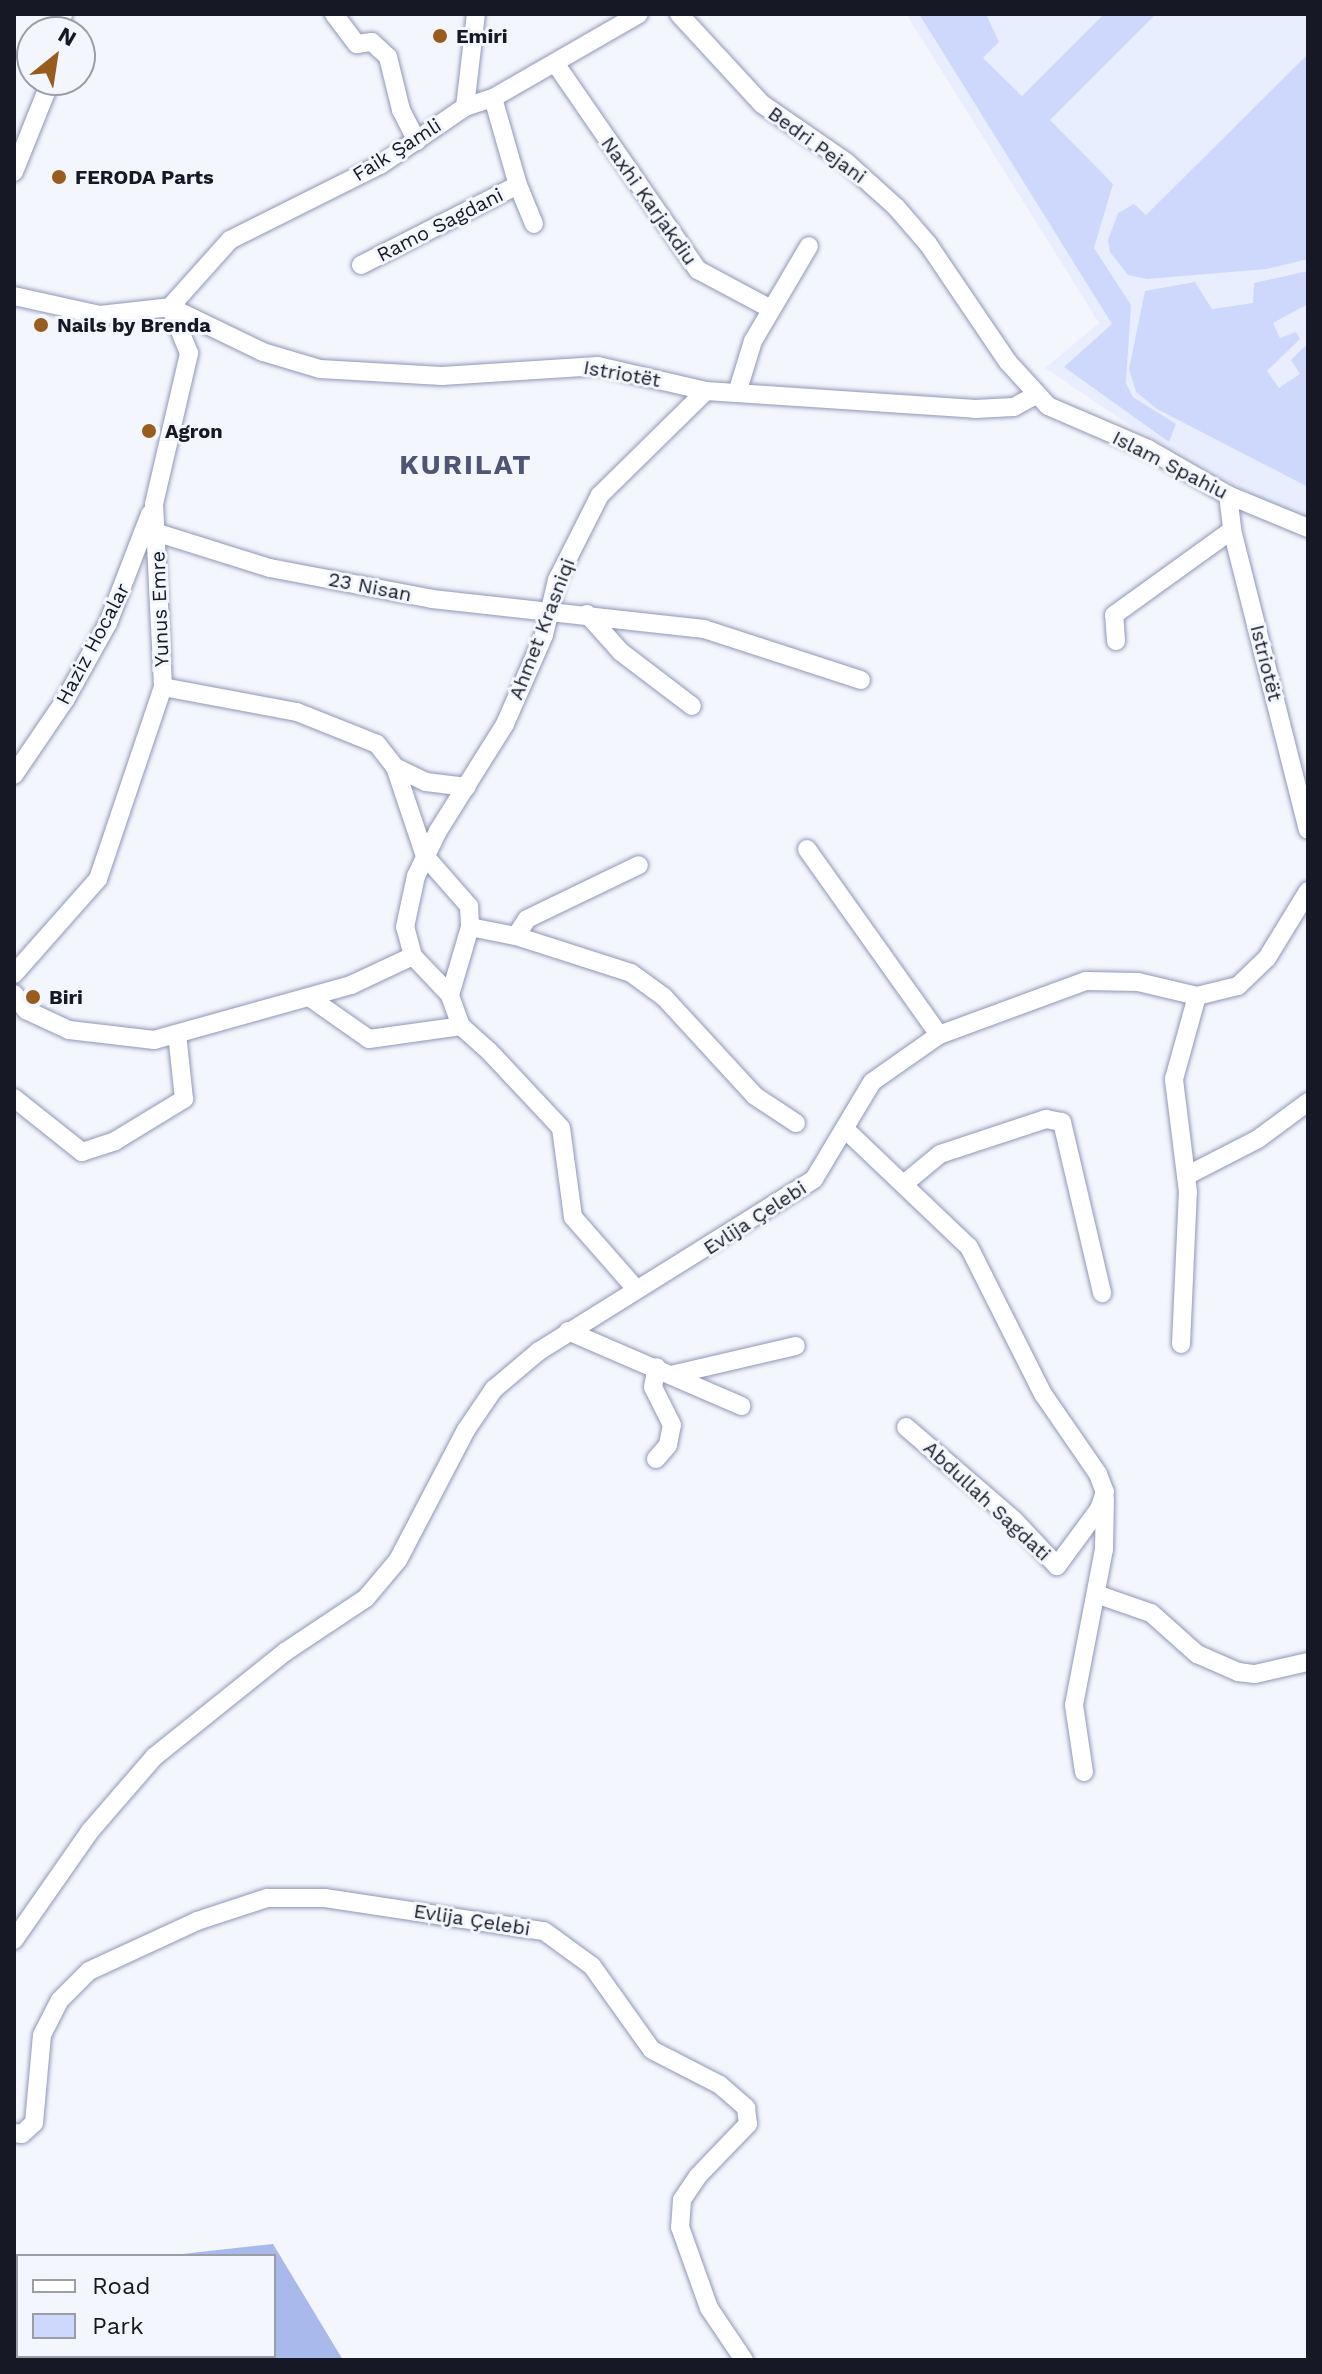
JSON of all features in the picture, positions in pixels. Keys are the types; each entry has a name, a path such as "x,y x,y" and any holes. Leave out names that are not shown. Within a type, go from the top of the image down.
{"street":[{"path":"334,14 357,44 372,42 388,57 401,110 417,141"},
{"path":"465,107 476,14"},
{"name":"Faik Şamli","path":"170,307 230,240 417,141 465,107 493,98 639,14"},
{"name":"Bedri Pejani","path":"679,14 762,104 846,162 896,207 1036,395"},
{"name":"Naxhi Karjakdiu","path":"555,63 698,270 771,309"},
{"path":"14,172 45,96"},
{"name":"Ramo Sagdani","path":"493,98 518,185 534,224"},
{"name":"Ramo Sagdani","path":"361,265 518,185"},
{"path":"737,393 739,375 771,309 809,246"},
{"path":"15,295 100,315 170,307"},
{"name":"Istriotët","path":"170,307 263,352 320,369 442,376 598,366 706,391 975,409 1014,407 1036,395"},
{"name":"Yunus Emre","path":"14,974 98,879 163,687 158,533 154,504 189,353 170,307"},
{"name":"Ahmet Krasniqi","path":"413,956 405,927 425,856 467,787 529,673 557,580 600,495 706,391"},
{"name":"Islam Spahiu","path":"1036,395 1063,416 1148,449 1228,495 1308,528"},
{"name":"Istriotët","path":"1228,495 1232,530 1308,830"},
{"name":"Haziz Hocalar","path":"14,775 65,700 108,623 154,504"},
{"path":"1116,641 1114,615 1232,530"},
{"name":"23 Nisan","path":"158,533 270,568 432,599 704,629 861,680"},
{"path":"587,614 621,652 692,706"},
{"path":"163,687 297,712 356,732 377,744 395,767 425,856 469,906 470,927 450,995"},
{"path":"395,767 426,782 467,787"},
{"path":"807,849 939,1035"},
{"path":"516,936 527,919 639,865"},
{"name":"Evlija Çelebi","path":"14,1940 90,1831 154,1757 285,1652 366,1598 398,1560 466,1430 494,1389 568,1331 636,1289 655,1283 814,1179 872,1082 939,1035 1086,981 1138,982 1197,996 1238,986 1267,958 1308,891"},
{"path":"470,927 516,936 631,973 664,997 755,1096 796,1123"},
{"path":"14,994 26,1010 69,1030 154,1040 309,997 413,956 450,995 461,1026 533,1093 561,1128 573,1217 636,1289"},
{"path":"1181,1344 1186,1176 1174,1079 1197,996"},
{"path":"309,997 369,1039 461,1026"},
{"path":"14,1098 82,1152 115,1141 184,1099 177,1034"},
{"path":"1186,1176 1258,1139 1308,1102"},
{"path":"905,1183 940,1154 1046,1119 1062,1122 1102,1293"},
{"path":"845,1129 969,1247 1005,1310 1012,1338 1105,1492 1104,1549 1074,1705 1084,1772"},
{"path":"568,1331 741,1406"},
{"path":"656,1459 668,1445 672,1425 653,1387 664,1371 796,1346"},
{"name":"Abdullah Sagdati","path":"906,1427 1013,1519 1057,1566 1083,1533 1105,1492"},
{"path":"1096,1594 1151,1613 1197,1654 1238,1672 1255,1674 1308,1662"},
{"name":"Evlija Çelebi","path":"14,2133 22,2134 34,2123 42,2035 60,2000 89,1971 197,1921 267,1898 325,1898 544,1931 570,1947 610,1986 652,2050 720,2085 746,2108 748,2124 698,2176 682,2200 680,2227 709,2308 744,2360"}],"shaded area":[{"path":"906,14 1308,14 1308,520 1278,510 1134,428 1045,368 1099,323"},
{"path":"273,2244 343,2360 64,2360 276,2358 276,2254 182,2254"}],"green space":[{"path":"919,14 986,14 999,42 983,58 1022,96 1104,14 1156,14 1050,120 1113,184 1094,248 1131,305 1126,383 1133,397 1176,424 1169,442 1064,367 1112,324"},
{"path":"1308,54 1308,259 1267,269 1147,279 1128,275 1110,252 1108,240 1118,213 1134,204 1146,215"},
{"path":"1308,271 1308,304 1273,323 1280,338 1296,332 1300,339 1267,371 1279,388 1300,374 1291,360 1305,346 1308,350 1308,487 1157,409 1136,392 1129,369 1145,291 1195,282 1212,309 1253,303 1254,283"}],"place":[{"name":"Emiri","path":"440,36"},
{"name":"FERODA Parts","path":"59,177"},
{"name":"Nails by Brenda","path":"41,325"},
{"name":"Agron","path":"149,431"},
{"name":"Biri","path":"33,997"}],"district":[{"name":"KURILAT","path":"466,465"}]}
